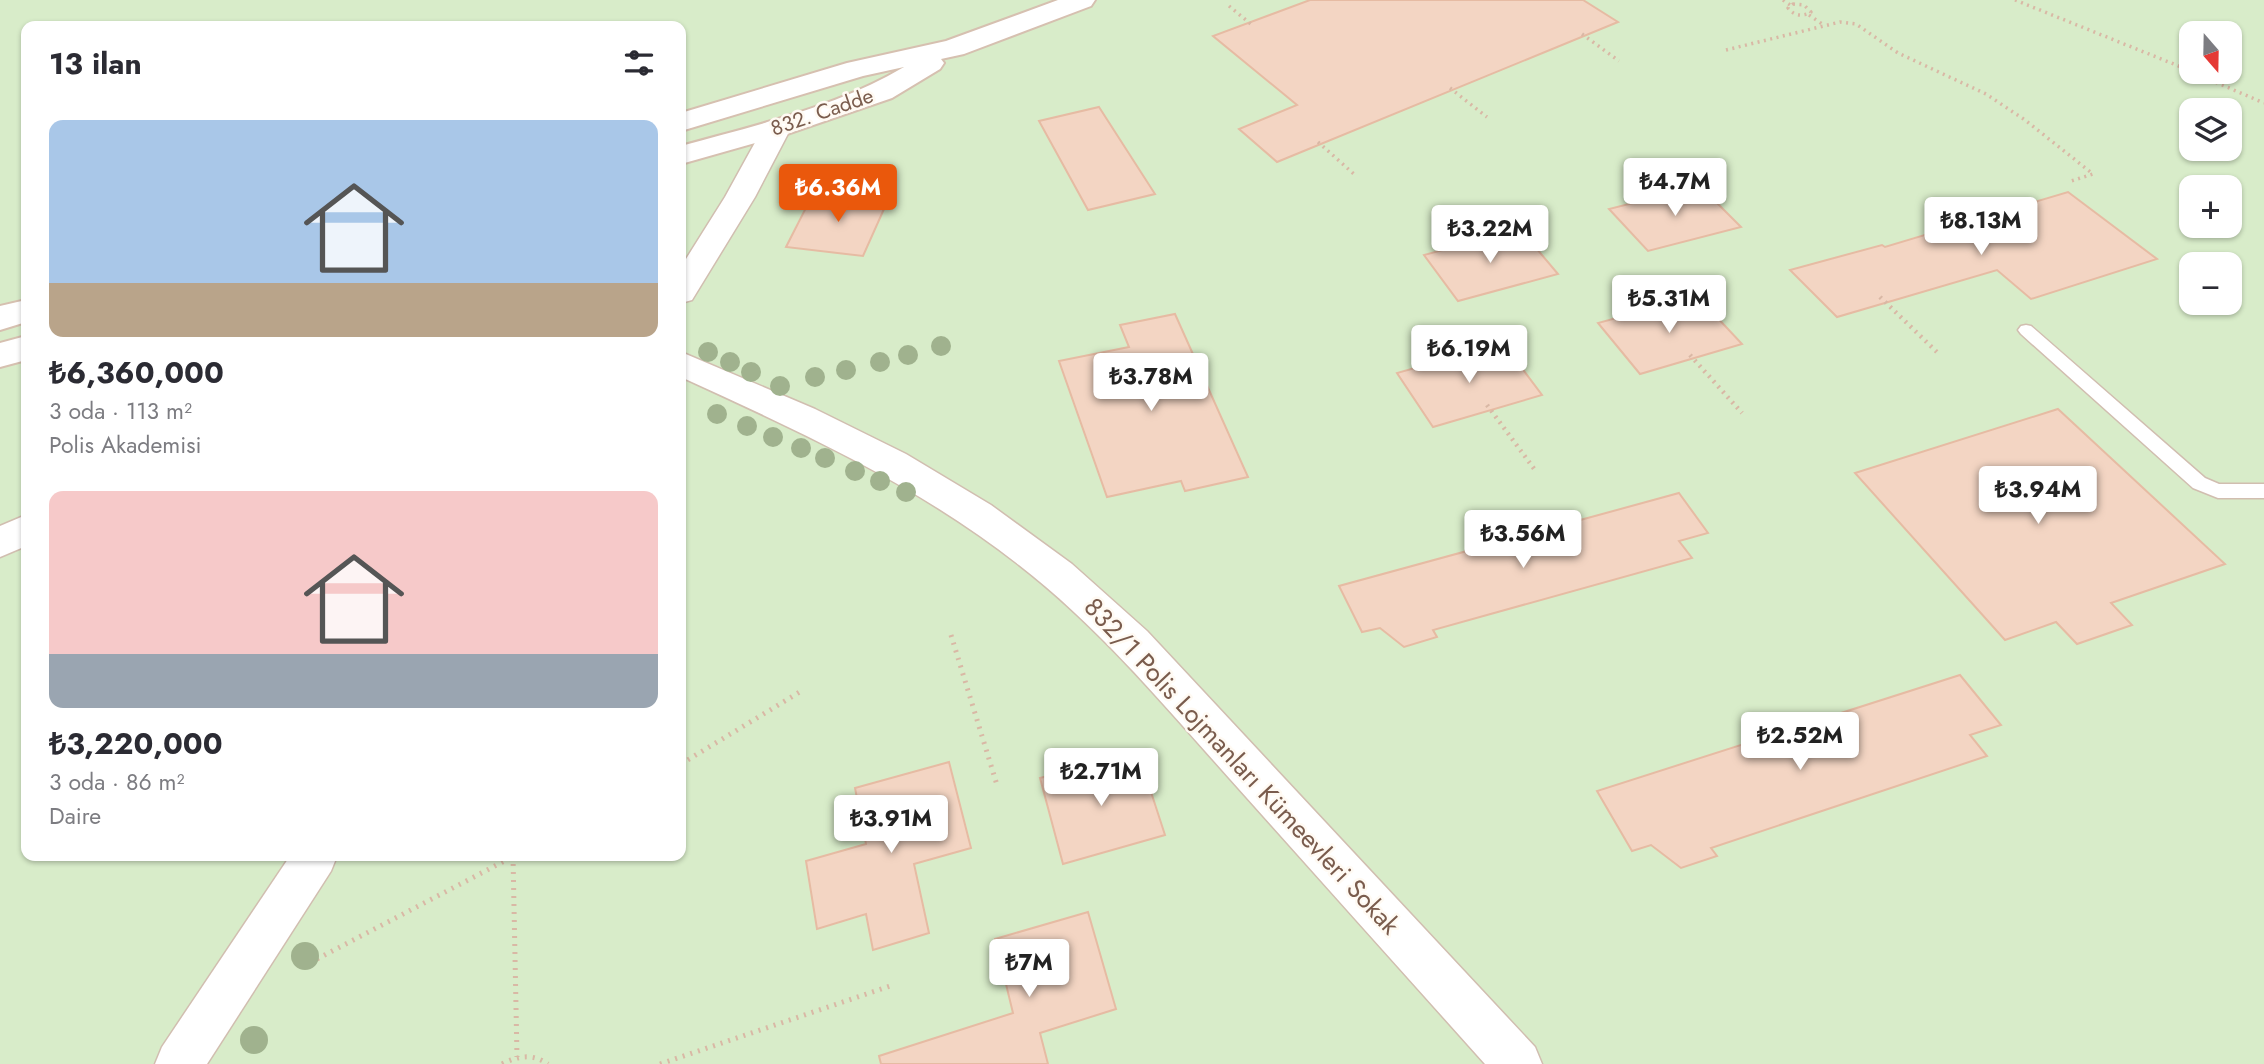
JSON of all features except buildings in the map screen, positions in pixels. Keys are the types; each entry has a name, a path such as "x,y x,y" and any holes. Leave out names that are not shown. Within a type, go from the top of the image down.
{"street":[{"name":"832. Cadde","path":"686,120 857,69 954,48 1083,0"},
{"name":"832. Cadde","path":"686,154 777,128 882,92 954,48"},
{"path":"686,284 777,128"},
{"path":"686,244 719,230"},
{"path":"0,318 21,312"},
{"path":"0,355 21,349"},
{"name":"832/1 Polis Lojmanları Kümeevleri Sokak","path":"686,366 789,413 921,479 961,504 1072,585 1098,607 1142,653 1518,1064"},
{"path":"0,542 21,532"},
{"path":"179,1064 312,861"}],"lane":[{"path":"2026,330 2199,483 2218,491 2264,491"}],"path":[{"path":"1783,0 1790,5 1807,6 1811,10 1808,15"},
{"path":"2015,0 2179,67"},
{"path":"1790,5 1788,8 1793,13 1808,15 1826,26"},
{"path":"1229,6 1252,25"},
{"path":"1726,50 1840,22 1856,24 1898,53 1976,89 2005,106 2092,174 2068,182"},
{"path":"1581,34 1619,61"},
{"path":"2219,84 2264,103"},
{"path":"1450,88 1487,117"},
{"path":"1318,142 1355,175"},
{"path":"1637,182 1655,201"},
{"path":"1454,225 1471,245"},
{"path":"1880,297 1940,355"},
{"path":"1690,355 1742,413"},
{"path":"1487,405 1535,470"},
{"path":"951,635 998,785"},
{"path":"686,761 803,690"},
{"path":"317,959 503,861"},
{"path":"513,861 517,1057"},
{"path":"660,1064 893,985"},
{"path":"502,1064 517,1057 540,1058 548,1064"}],"green space":[{"path":"0,0 2264,0 2264,1064 0,1064"}]}
